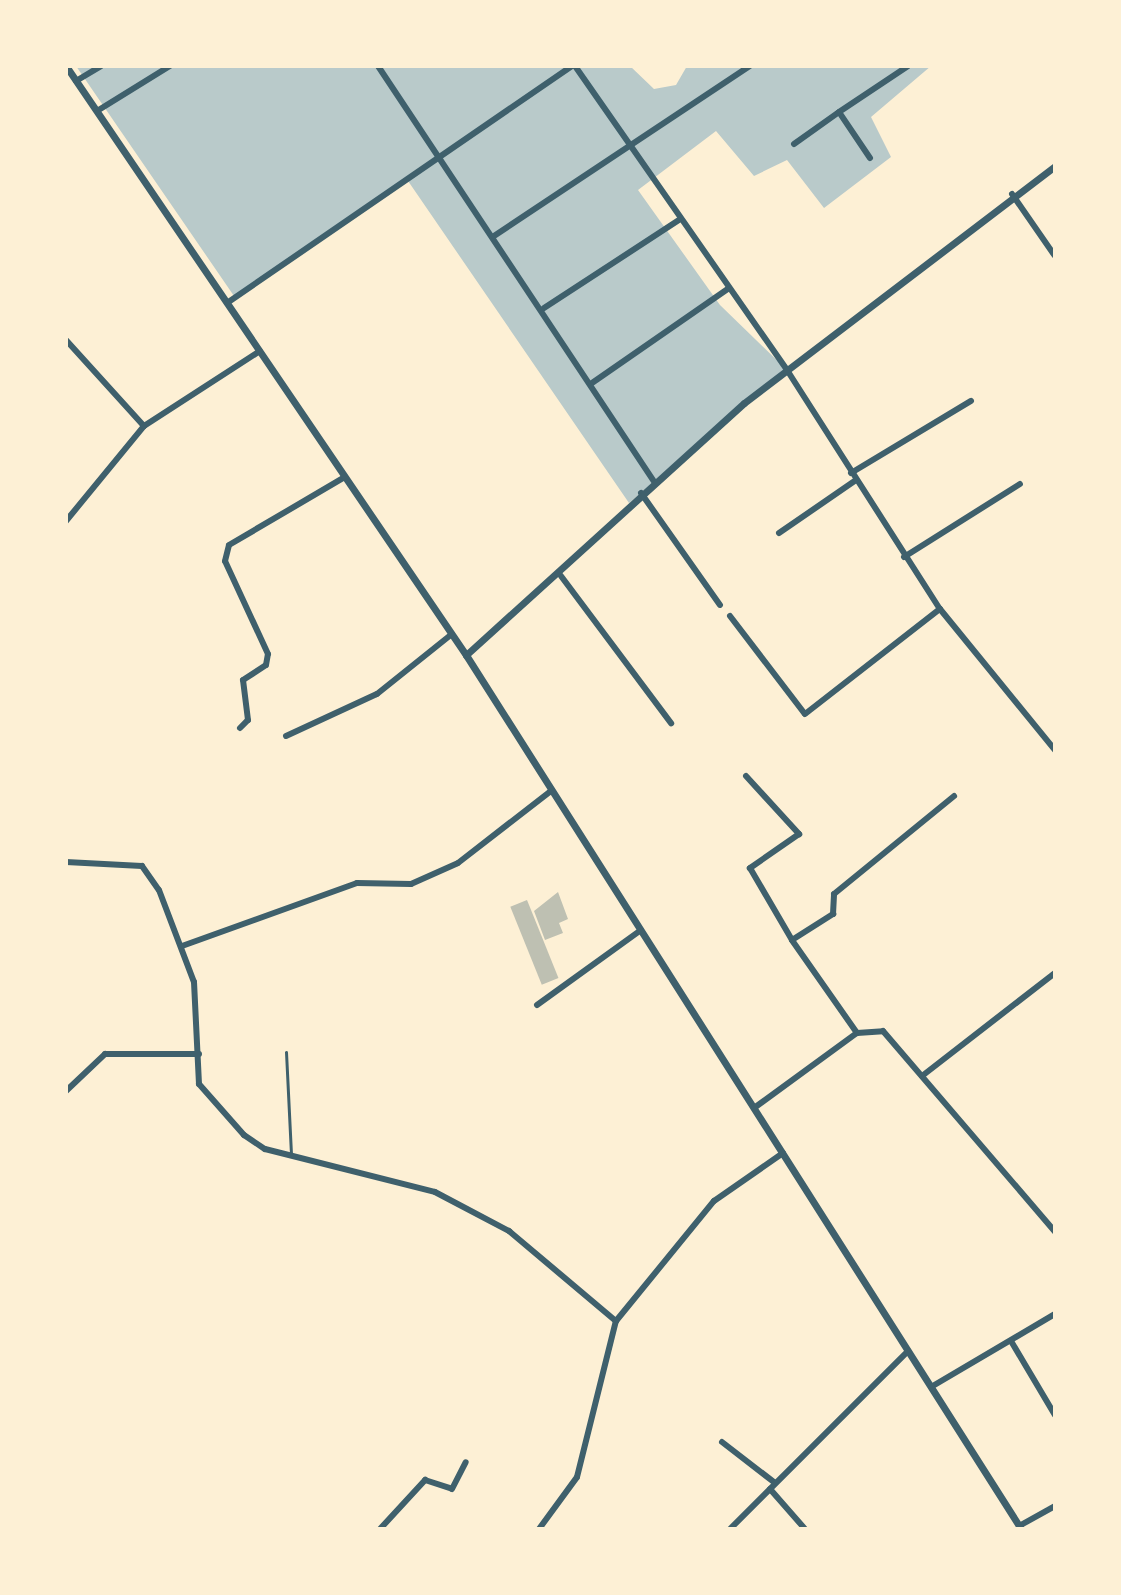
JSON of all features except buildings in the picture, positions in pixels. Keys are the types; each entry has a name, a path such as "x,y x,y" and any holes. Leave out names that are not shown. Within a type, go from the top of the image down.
{"street":[{"path":"66,66 466,655 1020,1527 1055,1506"},
{"path":"76,81 101,66"},
{"path":"97,111 170,66"},
{"path":"378,66 438,160 544,308 654,481"},
{"path":"227,303 574,66 632,144 679,220 787,370 940,609 1055,750"},
{"path":"494,236 750,66"},
{"path":"794,144 908,66"},
{"path":"839,112 870,158"},
{"path":"466,655 561,576 654,481 787,370 1012,194 1055,166"},
{"path":"1012,194 1055,254"},
{"path":"544,308 679,220"},
{"path":"592,383 728,289"},
{"path":"66,340 144,426"},
{"path":"66,521 144,426 260,351"},
{"path":"779,533 854,476 971,401"},
{"path":"240,728 248,720 243,680 266,665 268,654 225,561 229,545 345,477"},
{"path":"904,557 1020,484"},
{"path":"641,493 720,605"},
{"path":"561,576 671,723"},
{"path":"730,616 805,714 940,609"},
{"path":"286,736 377,694 452,634"},
{"path":"746,776 799,834 750,868 792,940 857,1033"},
{"path":"182,946 357,883 411,884 458,863 552,790"},
{"path":"792,940 833,914 834,894 954,796"},
{"path":"66,862 142,866 182,946 194,982 199,1084 219,1112 265,1149 435,1192 509,1231 616,1321"},
{"path":"537,1005 641,930"},
{"path":"922,1076 1055,973"},
{"path":"754,1108 857,1033 883,1031 1055,1232"},
{"path":"66,1091 105,1054 199,1054"},
{"path":"539,1529 577,1477 616,1321 714,1201 783,1153"},
{"path":"931,1387 1055,1314"},
{"path":"1011,1341 1055,1415"},
{"path":"730,1529 908,1351"},
{"path":"722,1442 772,1486 805,1529"},
{"path":"380,1529 425,1480 452,1489 466,1462"}],"lane":[{"path":"286,1052 291,1155"}],"shaded area":[{"path":"76,66 630,66 654,89 676,85 687,66 931,66 871,117 891,157 824,208 787,160 754,176 716,131 638,190 720,305 787,370 629,503 406,178 234,296"}]}
